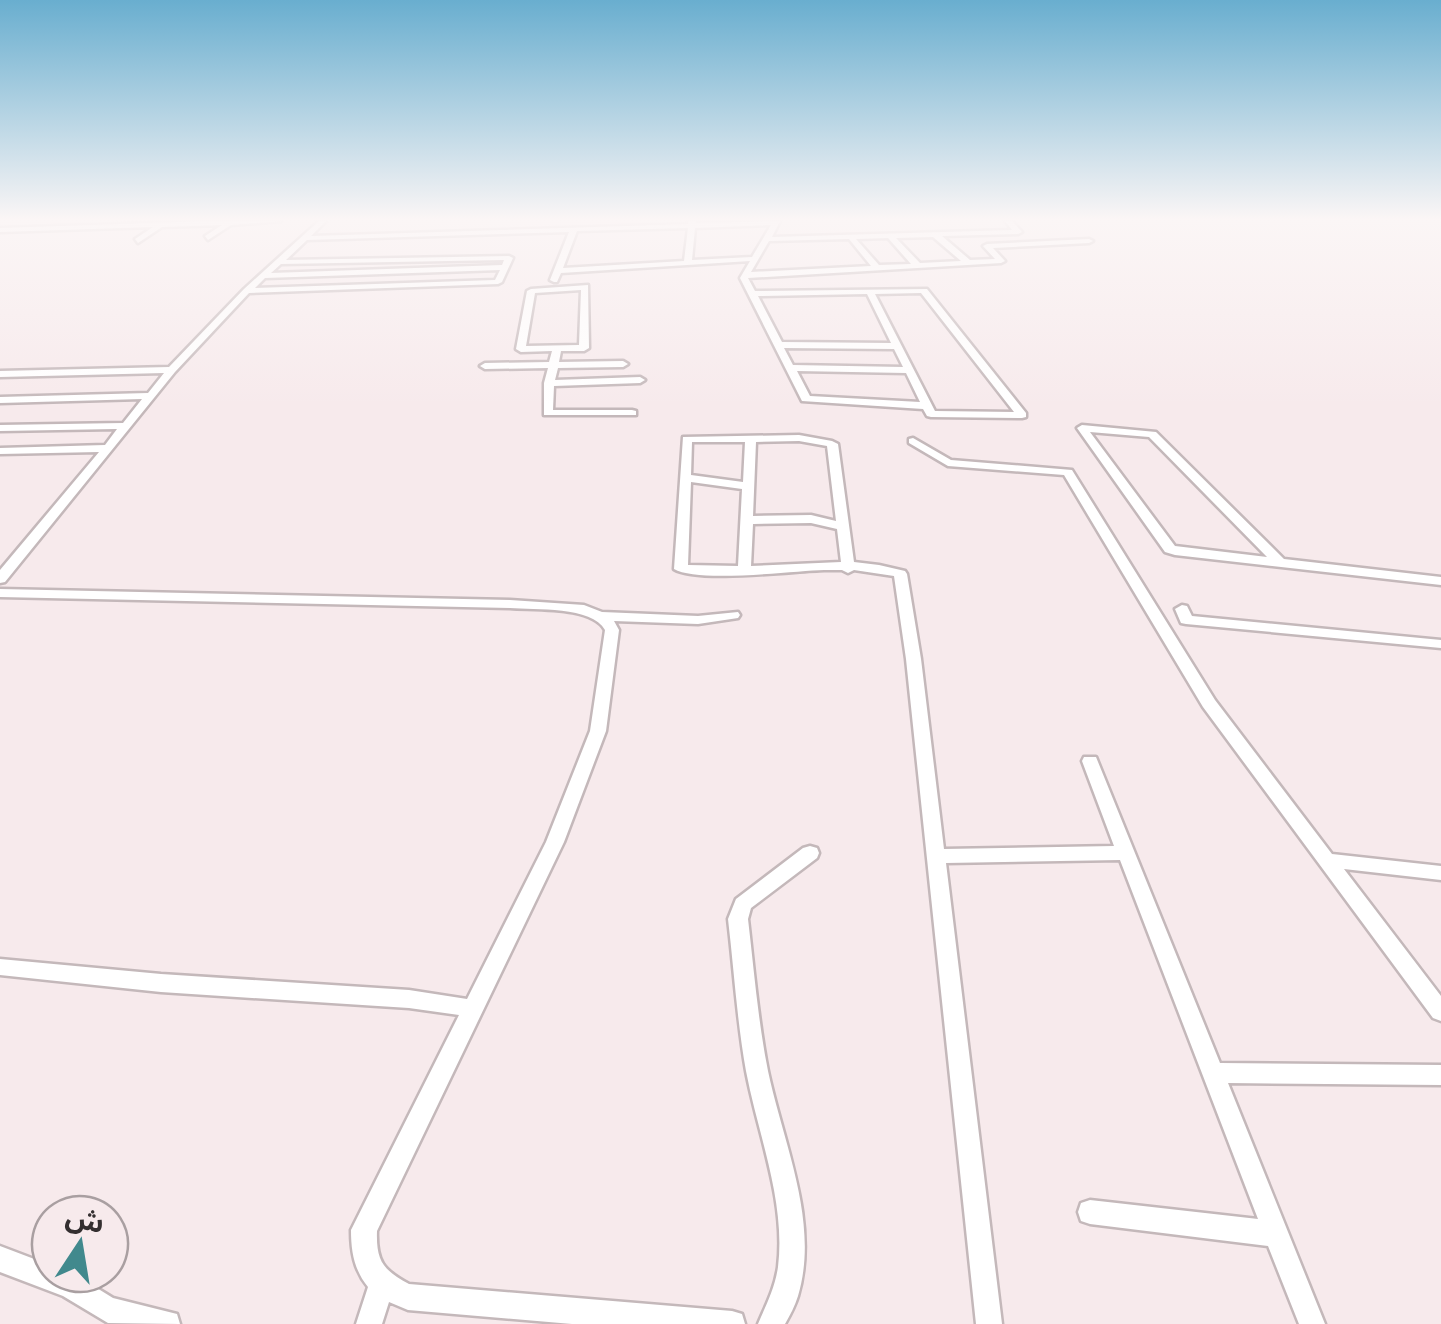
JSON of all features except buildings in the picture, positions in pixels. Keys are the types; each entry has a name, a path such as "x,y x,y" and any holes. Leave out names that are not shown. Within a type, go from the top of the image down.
{"street":[{"path":"0,578 6,563 172,370 256,283"},
{"path":"371,287 372,283"},
{"path":"247,291 478,283"},
{"path":"552,288 554,283"},
{"path":"747,283 810,401 927,406"},
{"path":"552,288 586,288 585,346 557,350 521,348 531,291 552,288"},
{"path":"751,294 924,291 1022,414 938,416 927,406 870,292"},
{"path":"778,345 896,346"},
{"path":"557,350 548,383 550,414 632,413"},
{"path":"485,366 623,364"},
{"path":"790,368 908,370"},
{"path":"0,374 172,370"},
{"path":"548,383 640,380"},
{"path":"0,400 150,396"},
{"path":"0,428 127,426"},
{"path":"1279,562 1152,434 1082,428 1165,546 1279,562 1441,581"},
{"path":"848,570 832,444 810,438 690,437 678,567 900,574 914,640 918,719 989,1324"},
{"path":"744,570 751,438"},
{"path":"913,441 948,463 1068,472 1208,703 1441,1012"},
{"path":"0,462 5,450 108,448"},
{"path":"686,478 747,486"},
{"path":"745,520 811,519 842,526"},
{"path":"0,592 510,604 571,607 604,616 698,620 733,615"},
{"path":"1182,609 1186,620 1441,644"},
{"path":"604,616 612,630 598,731 586,768 555,842 364,1230 362,1253 382,1286 408,1297 732,1324"},
{"path":"1090,761 1312,1324"},
{"path":"771,1324 785,1303 791,1266 788,1218 756,1069 738,919 743,904 810,852"},
{"path":"936,856 1126,853"},
{"path":"1327,860 1441,873"},
{"path":"0,967 160,984 410,999 470,1008"},
{"path":"1212,1073 1441,1075"},
{"path":"1090,1212 1276,1234"},
{"path":"0,1259 71,1286 108,1310 167,1324"},
{"path":"369,1324 382,1286"}]}
